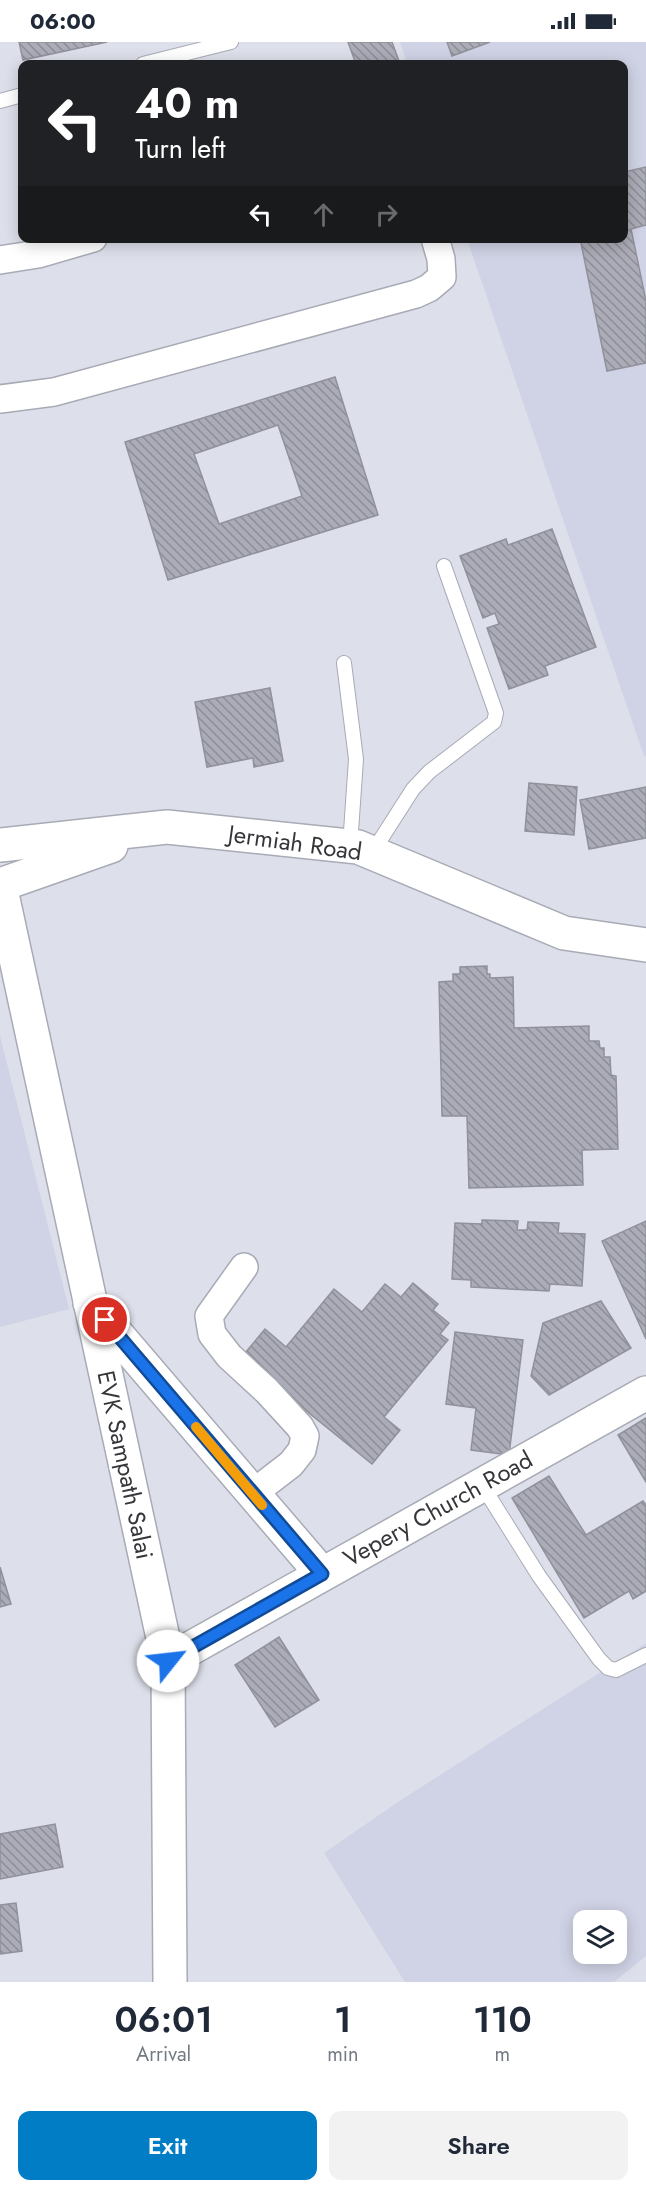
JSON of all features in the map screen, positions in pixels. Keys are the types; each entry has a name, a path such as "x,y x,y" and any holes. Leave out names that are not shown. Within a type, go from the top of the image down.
{"main road":[{"name":"Jermiah Road","path":"0,844 167,827 361,850 564,933 646,945"},
{"path":"0,885 167,827"},
{"name":"EVK Sampath Salai","path":"0,885 168,1661 170,1982"},
{"path":"90,1303 322,1574"},
{"name":"Vepery Church Road","path":"168,1661 646,1393"}],"street":[{"path":"0,260 38,254 76,243"},
{"path":"0,399 54,392 416,294 429,288 442,277 441,259 436,243"},
{"path":"244,1267 209,1316 212,1334 229,1356 267,1391 300,1427 305,1436 302,1450 291,1464 252,1494"}],"lane":[{"path":"158,60 231,42"},
{"path":"0,101 18,96"},
{"path":"361,850 429,772 494,722 496,712 444,566"},
{"path":"344,663 356,759 361,850"},
{"path":"482,1485 539,1576 599,1659 608,1668 616,1671 646,1654"}],"shaded area":[{"path":"400,42 646,42 646,756 644,756 468,243 628,243 628,60 406,60"},
{"path":"0,1036 69,1309 0,1327"},
{"path":"646,1643 646,1956 614,1982 405,1982 324,1853 401,1800"}],"building":[{"path":"19,42 107,42 23,60"},
{"path":"348,42 392,42 399,60 355,60"},
{"path":"447,42 490,42 452,56"},
{"path":"646,167 646,225 631,229 646,301 646,363 607,371 581,243 628,243 628,171"},
{"path":"335,377 378,515 168,580 125,442","holes":["278,425 302,496 219,524 194,454"]},
{"path":"552,529 596,647 545,666 548,675 509,689 487,628 499,624 495,613 483,618 460,556 506,539 508,545"},
{"path":"270,688 283,761 254,767 253,758 207,767 195,702"},
{"path":"529,783 577,787 574,835 525,831"},
{"path":"646,787 646,838 589,849 580,800"},
{"path":"487,966 487,974 490,974 490,978 513,977 514,1028 589,1026 589,1041 599,1041 600,1048 604,1048 604,1057 610,1057 611,1075 616,1076 618,1149 582,1150 583,1185 469,1188 467,1116 442,1116 439,982 453,981 453,974 460,974 460,967"},
{"path":"482,1220 518,1221 517,1230 527,1230 528,1222 559,1223 558,1233 585,1234 582,1286 550,1284 549,1291 471,1287 471,1280 452,1279 455,1223 482,1224"},
{"path":"646,1221 646,1339 602,1241"},
{"path":"413,1283 438,1304 433,1310 449,1323 440,1334 448,1340 384,1417 400,1430 372,1464 241,1358 265,1329 286,1347 334,1289 362,1312 385,1284 401,1297"},
{"path":"601,1301 631,1348 549,1395 531,1376 543,1323"},
{"path":"455,1332 523,1340 509,1455 471,1450 476,1408 446,1404"},
{"path":"646,1418 646,1482 618,1435"},
{"path":"549,1476 586,1535 643,1501 646,1505 646,1591 633,1599 629,1591 584,1618 512,1498"},
{"path":"0,1567 11,1604 0,1607"},
{"path":"279,1637 319,1700 275,1727 235,1665"},
{"path":"55,1824 63,1867 0,1879 0,1834"},
{"path":"16,1903 22,1951 0,1954 0,1905"}],"slow traffic":[{"path":"196,1427 262,1505"}],"route":[{"path":"105,1320 322,1574 168,1661"}]}
